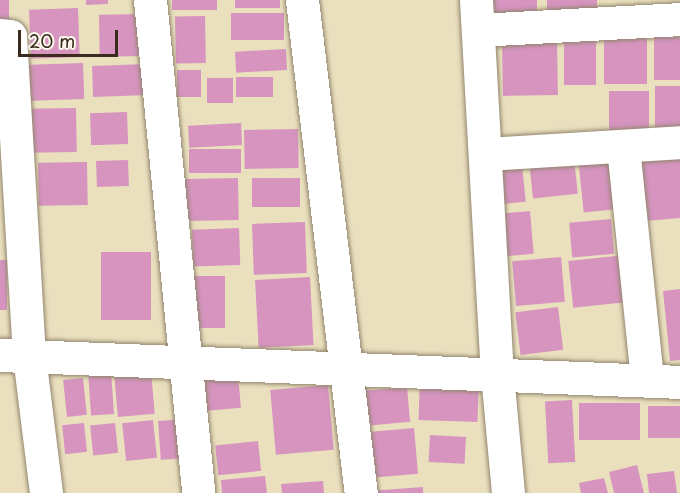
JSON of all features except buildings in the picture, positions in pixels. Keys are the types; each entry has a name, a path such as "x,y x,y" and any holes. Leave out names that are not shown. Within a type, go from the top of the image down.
{"street":[{"path":"150,0 198,493"},
{"path":"302,0 361,493"},
{"path":"508,493 497,374 477,15 680,19"},
{"path":"0,35 10,36 15,355 46,493"},
{"path":"486,154 680,142"},
{"path":"623,147 647,379"},
{"path":"15,355 680,382"}]}
